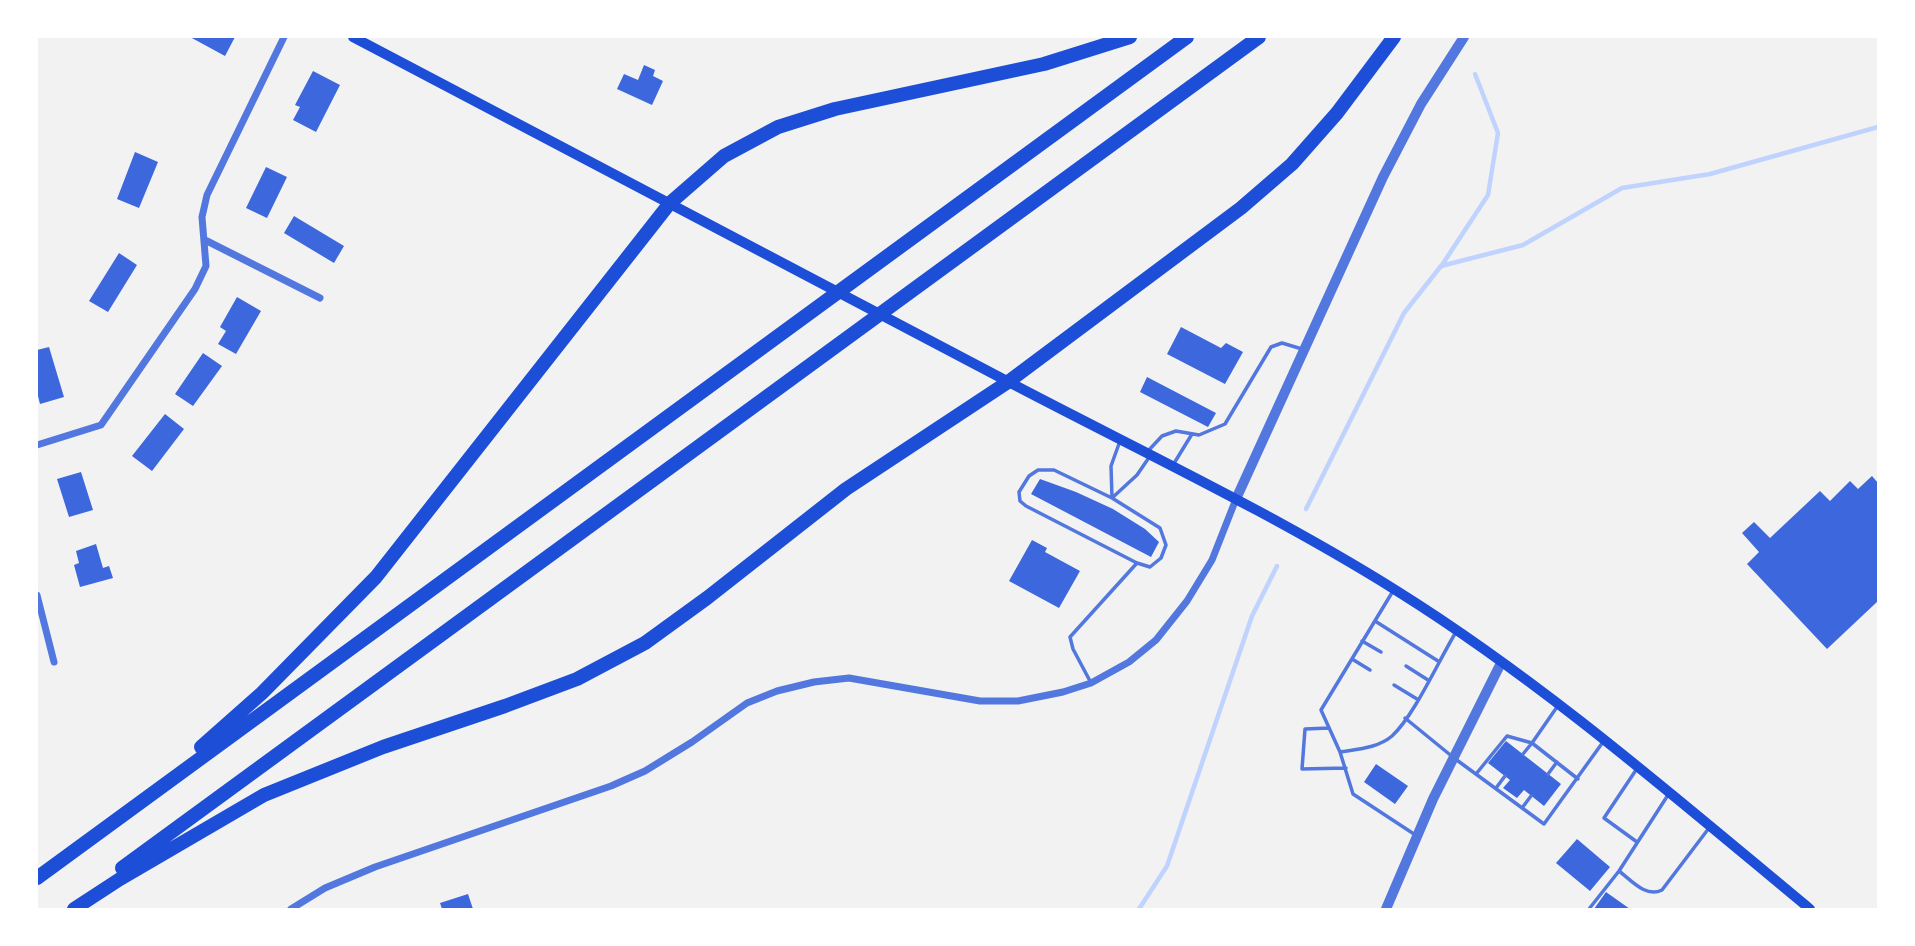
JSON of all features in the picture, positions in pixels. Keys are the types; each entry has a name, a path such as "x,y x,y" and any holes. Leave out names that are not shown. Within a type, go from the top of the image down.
{"highway":[{"path":"139,803 262,693 376,577 670,203 724,156 778,127 835,109 1044,64 1130,37"},
{"path":"37,878 1187,37"},
{"path":"66,909 1259,37"},
{"path":"74,909 264,795 383,747 577,679 645,643 846,489 1008,382 1241,208 1292,164 1336,113 1394,37"}],"main road":[{"path":"353,37 1236,499 1394,589 1558,705 1811,909"}],"street":[{"path":"37,445 101,425 195,289 206,266 202,217 206,195 284,37"},
{"path":"291,909 325,888 375,867 611,786 645,771 747,703 777,691 814,682 849,678 980,701 1005,701 1063,692 1091,683 1129,662 1156,640 1186,601 1212,560 1236,499 1389,165 1421,104 1464,37"},
{"path":"205,240 320,298"},
{"path":"37,595 54,662"},
{"path":"1386,909 1417,836 1502,663"}],"lane":[{"path":"1112,498 1138,475 1148,454 1168,434 1176,431 1192,434 1207,432 1225,424 1271,347 1283,343 1304,350"},
{"path":"1172,467 1192,434"},
{"path":"1112,498 1111,466 1121,439"},
{"path":"1038,470 1054,470 1112,498 1160,528 1166,545 1161,558 1150,567 1137,563 1026,506 1020,501 1019,492 1029,476 1038,470"},
{"path":"1091,683 1073,649 1070,637 1137,563"},
{"path":"1394,589 1321,710 1340,752 1353,794 1417,836"},
{"path":"1375,621 1438,661"},
{"path":"1340,752 1374,746 1392,736 1418,699 1456,632"},
{"path":"1362,640 1381,652"},
{"path":"1352,659 1370,670"},
{"path":"1406,666 1428,680"},
{"path":"1394,685 1418,699"},
{"path":"1523,754 1558,705"},
{"path":"1405,718 1544,824 1604,741"},
{"path":"1329,728 1305,729 1302,769 1346,768"},
{"path":"1476,774 1507,736 1532,743 1578,779"},
{"path":"1548,774 1557,762"},
{"path":"1637,768 1604,818 1637,842"},
{"path":"1496,788 1505,776"},
{"path":"1590,909 1619,871 1669,793"},
{"path":"1522,808 1531,796"},
{"path":"1619,871 1647,893 1656,893 1662,890 1710,826"}],"building":[{"path":"190,37 235,37 225,56"},
{"path":"644,65 655,70 653,76 663,81 652,105 617,89 624,74 638,80"},
{"path":"313,71 340,85 316,132 293,120 300,107 295,105"},
{"path":"135,152 158,162 139,208 117,199"},
{"path":"266,167 287,177 267,218 246,208"},
{"path":"294,216 344,246 334,263 284,233"},
{"path":"119,253 137,265 108,312 89,301"},
{"path":"237,297 261,311 236,354 218,344 226,331 220,327"},
{"path":"1181,327 1221,348 1226,343 1243,352 1225,384 1167,354"},
{"path":"49,347 64,397 40,404 37,392 37,350"},
{"path":"203,353 222,366 193,406 175,394"},
{"path":"1147,377 1216,413 1208,427 1140,392"},
{"path":"165,414 184,429 152,471 132,456"},
{"path":"81,472 93,510 69,517 57,479"},
{"path":"1872,476 1878,483 1878,601 1827,649 1747,564 1759,552 1742,533 1754,522 1770,538 1820,491 1830,501 1850,481 1858,489"},
{"path":"1040,479 1113,509 1145,529 1159,542 1151,557 1031,494"},
{"path":"1032,540 1047,548 1045,552 1080,571 1059,608 1009,581"},
{"path":"96,544 103,568 109,566 113,578 80,587 74,565 79,563 76,551"},
{"path":"1506,741 1561,784 1544,806 1524,790 1517,798 1503,788 1510,780 1488,763"},
{"path":"1376,764 1408,786 1395,804 1364,782"},
{"path":"1577,839 1610,867 1590,891 1556,863"},
{"path":"1606,892 1630,909 1594,909"},
{"path":"468,894 473,909 442,909 440,903"}],"waterway":[{"path":"1442,265 1488,195 1498,133 1475,74"},
{"path":"1306,509 1404,313 1441,266 1523,245 1622,188 1710,174 1878,127"},
{"path":"1139,909 1167,866 1252,616 1277,566"}]}
